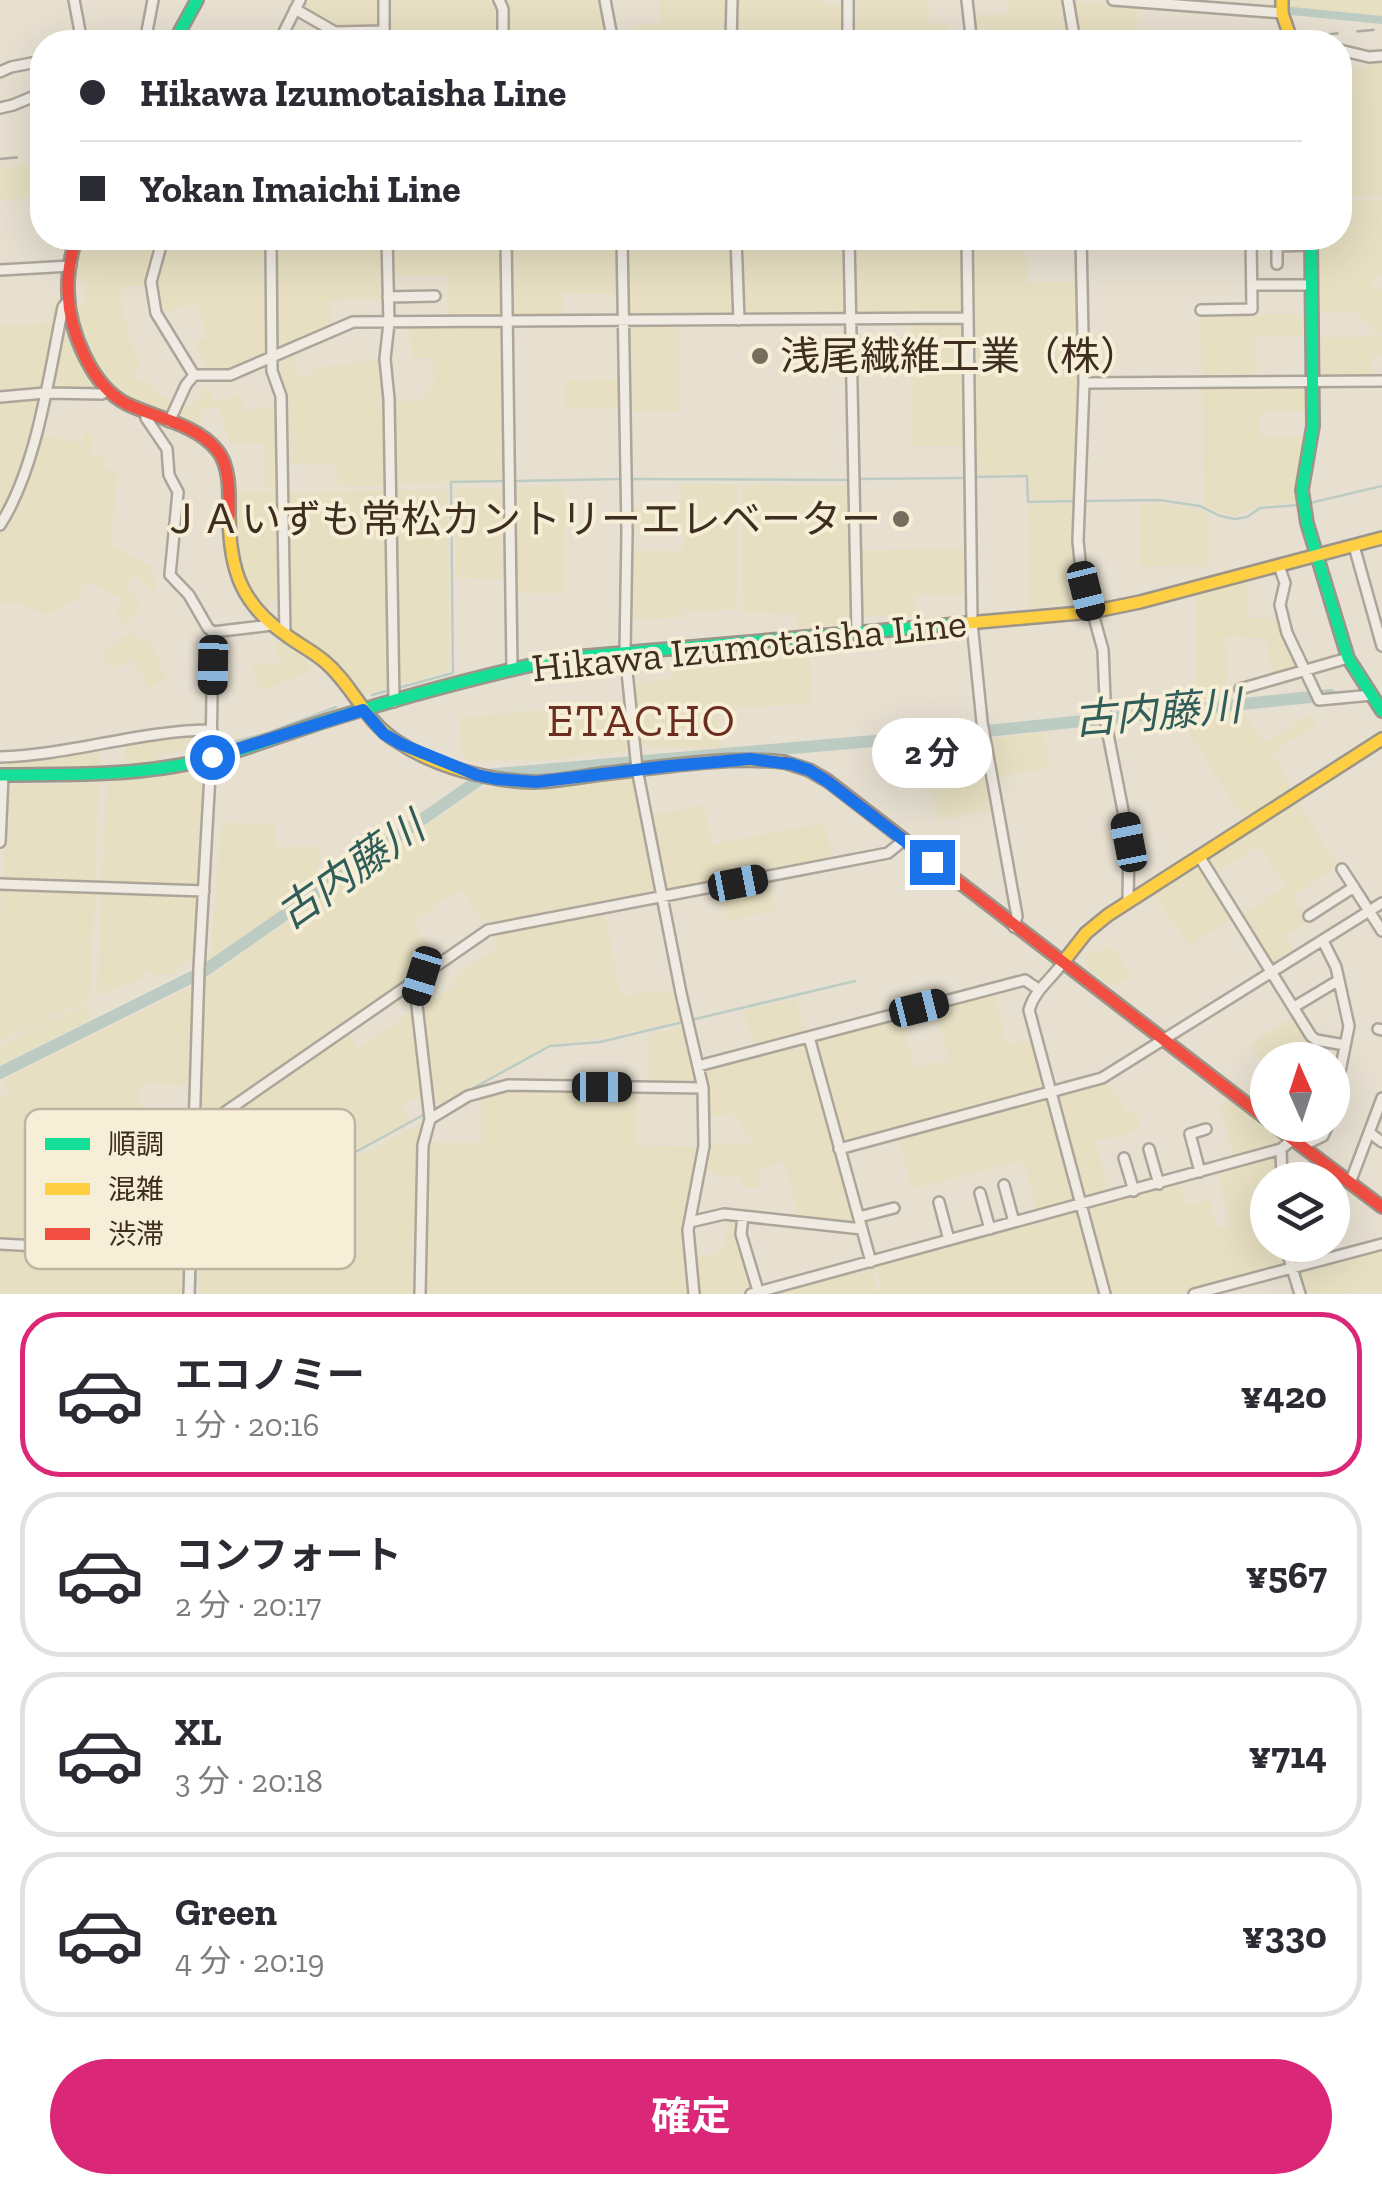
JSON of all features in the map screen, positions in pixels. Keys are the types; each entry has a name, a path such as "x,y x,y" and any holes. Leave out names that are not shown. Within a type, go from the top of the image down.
{"main road":[{"path":"181,30 197,0"},
{"path":"74,250 68,301 91,368 118,400 198,435 219,452 228,489 234,571 252,604 272,626 328,664 384,734 477,775 496,779 536,782 750,759 809,770 1250,1106"},
{"path":"1311,250 1313,426 1302,490 1316,556 1348,658 1382,709"},
{"name":"Hikawa Izumotaisha Line","path":"2,775 123,772 176,766 512,668 564,658 1091,612 1382,538"},
{"path":"1064,962 1086,933 1128,901 1382,739"},
{"path":"1297,1142 1323,1162"},
{"path":"1350,1183 1382,1207"}],"street":[{"path":"74,0 80,30"},
{"path":"147,30 153,0"},
{"path":"384,0 384,30"},
{"path":"499,0 503,30"},
{"path":"605,0 611,30"},
{"path":"731,30 732,0"},
{"path":"848,0 848,30"},
{"path":"968,0 970,30"},
{"path":"1068,0 1073,30"},
{"path":"1113,0 1282,7"},
{"path":"285,30 298,4 331,30"},
{"path":"1352,52 1382,56"},
{"path":"0,72 30,63"},
{"path":"0,108 30,98"},
{"path":"159,250 152,282 156,313 194,376"},
{"path":"271,250 272,371 281,396 286,636"},
{"path":"387,250 389,323 384,359 389,399 394,702"},
{"path":"506,250 512,668"},
{"path":"622,250 625,652 637,769 702,1088 704,1146 688,1230 694,1294"},
{"path":"736,250 739,320"},
{"path":"850,250 857,632"},
{"path":"966,250 972,623 982,722 1017,916 1014,926"},
{"path":"1081,250 1084,383 1078,541 1091,612 1104,650 1106,724 1129,842 1128,901"},
{"path":"1202,310 1252,310 1251,250"},
{"path":"1277,250 1277,264"},
{"path":"0,270 71,266"},
{"path":"1252,285 1312,285"},
{"path":"388,296 435,296"},
{"path":"0,524 21,488 63,307 68,301"},
{"path":"169,422 194,376 230,374 354,322 968,318"},
{"path":"1084,383 1382,381"},
{"path":"0,396 107,391"},
{"path":"146,412 167,450 169,475 178,492 170,575 190,595 213,632"},
{"path":"1354,546 1382,646"},
{"path":"1280,566 1285,583 1280,605 1287,633 1319,700 1372,695"},
{"path":"213,632 272,626"},
{"path":"195,1109 212,757 213,632"},
{"path":"1240,689 1348,658"},
{"path":"0,757 102,745 178,730 212,730"},
{"path":"0,842 2,775"},
{"path":"230,1109 488,930 888,853 904,840"},
{"path":"1199,856 1311,1036 1328,1042"},
{"path":"1342,869 1382,932"},
{"path":"0,884 204,891"},
{"path":"1309,916 1354,887"},
{"path":"839,1149 1102,1078 1382,903"},
{"path":"1322,940 1336,967 1349,1026 1346,1042"},
{"path":"1064,962 1038,989 1029,1010 1105,1294"},
{"path":"420,1294 423,1145 430,1120 416,996 422,976"},
{"path":"698,1066 1025,980 1038,989"},
{"path":"1294,1007 1339,980"},
{"path":"809,1037 871,1262"},
{"path":"430,1120 468,1096 508,1085 702,1088"},
{"path":"1350,1183 1382,1098"},
{"path":"1200,1172 1190,1134 1206,1129"},
{"path":"1370,1132 1382,1142"},
{"path":"743,1216 742,1234 756,1293 1134,1191 1297,1142"},
{"path":"1280,1149 1281,1162"},
{"path":"1148,1150 1158,1184"},
{"path":"1124,1158 1134,1191"},
{"path":"1004,1186 1014,1222"},
{"path":"980,1194 990,1229"},
{"path":"938,1202 949,1240"},
{"path":"858,1218 894,1208"},
{"path":"690,1222 724,1214 862,1229"},
{"path":"0,1244 25,1245"},
{"path":"1194,1294 1382,1244"},
{"path":"1291,1262 1300,1294"}],"shaded area":[{"path":"305,0 381,0 382,27 337,28 300,8"},
{"path":"388,0 495,0 499,9 500,30 388,30"},
{"path":"502,0 600,0 606,30 505,30"},
{"path":"659,0 728,0 727,30 634,30 659,22"},
{"path":"736,0 823,0 824,6 844,5 844,30 736,30"},
{"path":"852,0 928,0 930,24 948,23 949,30 853,30"},
{"path":"1009,0 1063,0 1067,30 974,30 973,16 1008,14"},
{"path":"1286,0 1382,0 1382,21 1289,12"},
{"path":"1075,1 1137,6 1138,30 1077,30"},
{"path":"1369,60 1382,61 1382,196 1352,197 1352,66 1368,66"},
{"path":"30,164 30,197 0,200 0,168"},
{"path":"1382,200 1382,276 1373,277 1373,289 1382,289 1382,334 1355,312 1320,312 1317,250 1352,250 1352,201"},
{"path":"81,250 157,250 148,286 121,287 121,305 130,330 126,332 141,365 131,375 138,382 144,378 175,403 167,417 119,395 99,373 74,307 84,302 86,283 75,281"},
{"path":"162,250 270,250 272,355 230,372 207,373 195,342 207,338 197,304 159,313 153,283"},
{"path":"275,250 385,250 386,299 330,301 331,327 278,352"},
{"path":"390,250 502,250 503,318 448,319 447,276 391,276"},
{"path":"509,250 617,250 619,295 563,293 562,318 510,319"},
{"path":"627,250 732,250 733,316 628,318"},
{"path":"740,250 848,250 849,313 741,316"},
{"path":"855,250 964,250 965,312 856,315"},
{"path":"970,250 1026,250 1027,282 1079,282 1077,499 1029,500 1028,474 974,475"},
{"path":"63,298 44,388 0,392 0,326 52,322 50,299"},
{"path":"1309,314 1310,336 1256,337 1257,379 1202,381 1200,315"},
{"path":"67,316 96,385 95,391 53,387"},
{"path":"910,320 965,320 967,446 912,446"},
{"path":"679,324 680,411 629,412 628,325"},
{"path":"503,325 505,479 393,485 393,402 425,400 428,387 434,386 433,358 411,358 410,326"},
{"path":"1372,329 1382,337 1382,356 1372,356 1373,377 1321,377 1321,337 1372,337"},
{"path":"293,353 299,377 313,377 313,370 333,365 378,360 384,378 388,486 338,486 336,465 289,464 289,400 278,359"},
{"path":"620,379 620,407 566,408 565,380"},
{"path":"1202,384 1310,385 1310,411 1259,413 1259,436 1307,436 1299,502 1261,505 1235,516 1203,505"},
{"path":"209,388 215,402 239,394 245,411 276,405 278,487 264,487 263,443 230,443 218,408 201,408 202,430 175,421 182,406 201,399 198,392"},
{"path":"37,398 17,487 0,515 0,401"},
{"path":"84,432 95,435 91,454 106,458 105,468 118,472 110,544 153,568 151,575 159,581 153,593 136,575 126,583 142,607 125,626 113,613 123,602 94,581 82,586 80,597 43,614 18,602 0,603 0,532 26,489 39,434 81,443"},
{"path":"681,484 737,484 738,610 684,611 683,618 631,619 630,551 683,551 683,530 630,530 630,507 681,507"},
{"path":"742,485 851,485 853,624 798,629 798,614 744,613"},
{"path":"565,486 565,593 514,593 511,487"},
{"path":"506,488 506,579 455,578 454,489"},
{"path":"448,489 450,670 396,686 393,490"},
{"path":"388,490 390,687 360,697 343,669 294,637 290,492"},
{"path":"235,491 283,491 285,600 270,601 270,614 239,572"},
{"path":"1161,503 1209,514 1210,567 1139,566 1139,504"},
{"path":"1076,504 1076,571 1084,599 1030,608 1028,505"},
{"path":"968,549 968,595 915,595 914,616 861,616 859,550"},
{"path":"1248,581 1247,618 1281,618 1301,668 1273,676 1265,638 1225,637 1228,697 1196,701 1196,594"},
{"path":"132,631 138,640 145,636 161,660 156,664 168,678 149,689 133,660 113,671 101,653"},
{"path":"285,639 312,670 259,689 252,666 280,662 273,645"},
{"path":"808,645 814,703 717,710 721,748 640,745 633,684 674,677 672,656"},
{"path":"626,704 632,749 523,762 521,759 480,763 463,759 458,717"},
{"path":"1243,710 1263,742 1309,716 1317,725 1272,753 1292,789 1244,821 1178,715"},
{"path":"1043,732 1050,768 998,778 991,739"},
{"path":"172,733 208,734 209,747 157,755 156,761 124,764 125,744"},
{"path":"99,748 99,766 5,767 6,759"},
{"path":"206,766 201,887 101,883 107,782 153,778"},
{"path":"986,769 995,810 939,820 928,778"},
{"path":"629,775 636,781 655,890 650,896 487,925 460,889 413,922 439,959 223,1109 199,1109 205,980 473,793 505,785 539,787"},
{"path":"95,783 99,787 95,882 3,879 8,793 16,785"},
{"path":"1296,799 1339,866 1293,895 1308,921 1285,935 1296,954 1275,969 1241,916 1286,886 1259,846 1215,874 1204,859"},
{"path":"704,805 712,844 824,823 834,861 669,891 664,887 651,815"},
{"path":"221,822 276,825 276,847 319,847 317,886 210,962"},
{"path":"1198,863 1233,917 1190,946 1152,893"},
{"path":"769,881 775,911 727,921 721,890"},
{"path":"1,887 95,890 90,999 0,1042"},
{"path":"101,891 201,895 196,957 174,974 151,975 146,969 142,979 97,996"},
{"path":"604,910 621,996 656,990 677,994 683,1020 603,1038 548,1045 437,1105 432,1100 421,1007 455,984 452,979 498,947 491,934"},
{"path":"1111,946 1133,977 1111,986 1089,968 1086,956"},
{"path":"194,986 191,1086 141,1084 140,1109 25,1109 25,1241 0,1240 0,1099 9,1095 3,1080"},
{"path":"994,992 1007,1044 1024,1041 1033,1046 1046,1091 842,1145 813,1040 902,1015 915,1068 948,1060 935,1008"},
{"path":"796,999 806,1034 755,1047 743,1011"},
{"path":"90,1003 89,1021 0,1066 0,1046"},
{"path":"413,1010 423,1094 402,1107 410,1120 355,1150 355,1109 236,1109 348,1032 359,1048"},
{"path":"1295,1016 1308,1036 1307,1042 1253,1042"},
{"path":"685,1026 695,1079 690,1083 648,1083 649,1034"},
{"path":"808,1043 857,1226 799,1220 784,1162 758,1169 759,1188 743,1187 741,1176 721,1176 702,1170 707,1144 754,1144 732,1113 708,1119 702,1068"},
{"path":"1106,1080 1126,1110 1139,1116 1140,1129 1096,1142 1109,1194 1083,1200 1055,1094"},
{"path":"506,1088 637,1090 637,1145 699,1147 684,1236 690,1294 425,1294 427,1143 481,1143 482,1095"},
{"path":"1048,1097 1075,1201 1037,1212 1023,1161 912,1189 898,1137"},
{"path":"1230,1098 1250,1113 1250,1142 1280,1143 1234,1156 1220,1107"},
{"path":"424,1122 419,1142 417,1294 199,1294 199,1269 355,1269 355,1158"},
{"path":"1279,1154 1279,1162 1250,1162 1250,1262 1289,1262 1291,1266 1187,1294 1109,1294 1085,1206 1180,1181 1186,1205 1210,1200 1217,1228 1231,1225 1217,1171"},
{"path":"1078,1207 1101,1294 882,1294 874,1263"},
{"path":"729,1217 741,1218 754,1290 697,1294 693,1255 718,1255 718,1247 725,1247"},
{"path":"0,1247 25,1248 25,1269 185,1269 184,1294 0,1294"},
{"path":"1382,1247 1382,1292 1302,1294 1296,1270 1326,1262 1350,1262 1350,1256"},
{"path":"870,1264 878,1294 764,1294"}],"waterway":[{"path":"1282,10 1382,20"},
{"path":"973,477 1027,476 1028,502 1074,501"},
{"path":"858,479 965,478"},
{"path":"513,481 620,479"},
{"path":"628,479 850,480"},
{"path":"398,688 453,673 451,482 505,481"},
{"path":"1310,503 1382,486"},
{"path":"1082,501 1159,500 1200,506 1235,519 1247,517 1260,508 1298,505"},
{"path":"372,695 390,690"},
{"name":"古内藤川","path":"0,1073 204,971 486,775 987,731 1330,695"},
{"path":"216,746 268,733 336,707"},
{"path":"204,971 215,763"},
{"path":"691,1020 855,981"},
{"path":"435,1109 550,1046 600,1042 683,1022"},
{"path":"355,1152 427,1113"},
{"path":"195,1269 195,1294"}],"railway":[{"path":"1352,32 1382,29"},
{"path":"0,159 30,156"}],"traffic: fast":[{"path":"181,30 197,0"},
{"path":"1311,250 1313,426 1302,490 1307,523 1348,658 1382,711"},
{"path":"0,775 110,773 195,762 392,701 564,658 957,624"}],"traffic: slow":[{"path":"1282,0 1288,30"},
{"path":"229,517 236,569 258,611 334,670 384,732 426,757 480,775 533,782 692,763 784,762"},
{"path":"957,624 1091,612 1382,538"},
{"path":"1064,961 1086,933 1108,915 1382,739"}],"traffic: jam":[{"path":"73,250 68,278 69,307 84,356 114,396 187,428 217,450 227,473 229,517"},
{"path":"784,762 828,781 1250,1106"},
{"path":"1296,1142 1382,1207"}],"place":[{"name":"浅尾繊維工業（株）","path":"760,356"},
{"name":"ＪＡいずも常松カントリーエレベーター","path":"901,519"}],"district":[{"name":"ETACHO","path":"642,720"}],"route":[{"path":"212,757 363,710 384,734 426,756 477,775 517,782 770,760 809,770 932,862"}]}
